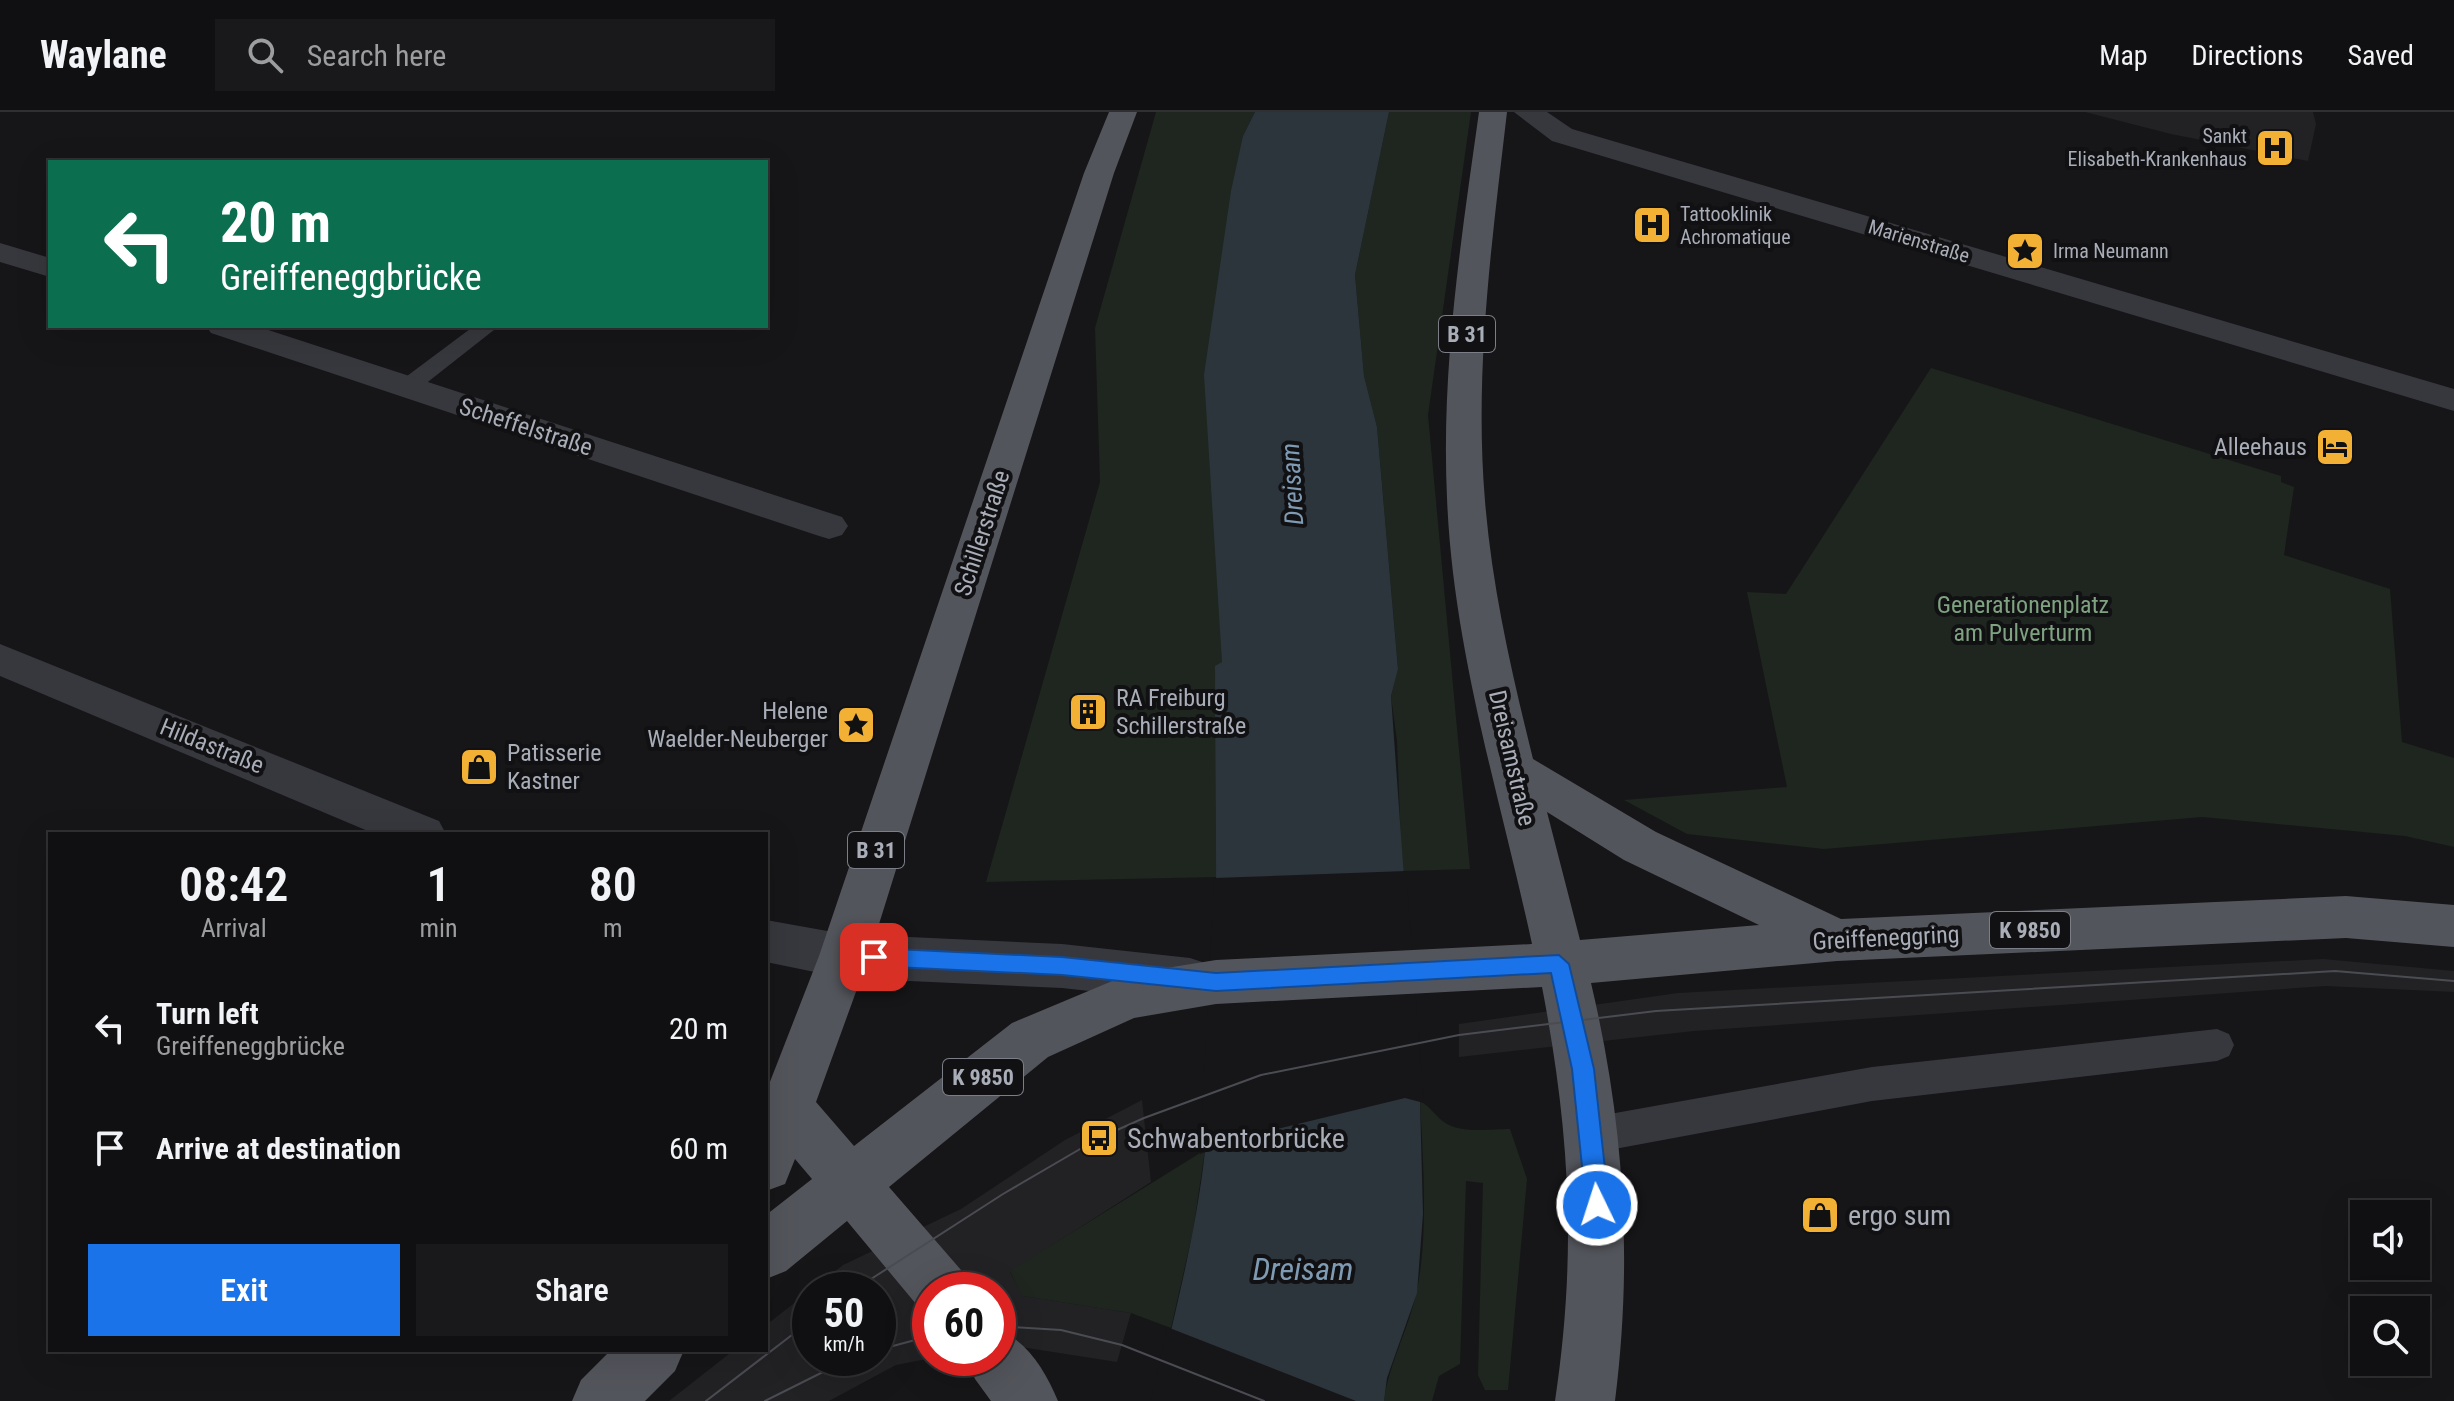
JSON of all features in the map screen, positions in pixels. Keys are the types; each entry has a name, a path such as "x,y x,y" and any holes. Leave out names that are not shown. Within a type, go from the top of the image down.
{"main road":[{"name":"Schillerstraße","path":"844,956 1099,173 1123,112"},
{"name":"Dreisamstraße","path":"1493,112 1464,363 1464,491 1471,558 1512,768 1541,877 1583,1069 1593,1135 1599,1229 1585,1401"},
{"path":"1512,768 1640,846 1837,940"},
{"name":"Greiffeneggring","path":"1559,964 1837,940 2346,917 2454,926"},
{"name":"B 31","path":"768,1159 844,956"},
{"name":"K 9850","path":"851,1182 1030,1040 1113,983 1216,982 1559,964"},
{"path":"786,1107 926,1272"},
{"path":"768,1249 851,1182"},
{"path":"602,1401 652,1352"},
{"path":"1009,1376 1028,1401"}],"street":[{"name":"Marienstraße","path":"1528,112 1562,135 2454,400"},
{"path":"0,252 48,267"},
{"name":"Scheffelstraße","path":"229,328 829,526"},
{"name":"Hildastraße","path":"0,659 418,832"},
{"path":"768,941 844,956 1113,983"}],"lane":[{"path":"407,387 485,328"},
{"path":"1593,1135 1872,1084 2217,1045"}],"shaded area":[{"name":"Sankt Elisabeth-Krankenhaus","path":"2085,112 2313,112 2316,124 2308,161 2171,134"},
{"path":"2323,959 2454,971 2454,992 2326,986 1694,1031 1459,1057 1459,1024 1678,993"},
{"path":"1142,1100 1151,1182 1010,1272 912,1272 912,1362 896,1365 896,1272 834,1272 961,1209 1065,1140"},
{"path":"1016,1283 1023,1296 1131,1313 1117,1362 1016,1348"},
{"path":"792,1305 792,1376 876,1376 829,1401 669,1401 731,1352 768,1352 768,1323"}],"green space":[{"path":"1156,112 1255,112 1243,136 1222,662 1215,667 1218,877 986,882 1100,482 1095,328"},
{"path":"1389,112 1471,112 1428,415 1470,869 1402,871 1397,741 1391,696 1398,668 1377,427 1364,376 1355,275"},
{"name":"Generationenplatz am Pulverturm","path":"1931,368 2281,476 2281,482 2294,487 2284,555 2390,589 2402,742 2454,758 2454,847 2405,836 2202,817 1824,849 1687,834 1624,800 1787,787 1747,592 1786,594"},
{"path":"1420,1101 1451,1126 1476,1130 1510,1129 1527,1179 1508,1390 1485,1390 1478,1375 1483,1183 1466,1181 1460,1364 1439,1376 1432,1401 1384,1401 1390,1373 1413,1308 1423,1248"},
{"path":"1205,1150 1193,1231 1171,1328 1131,1313 1022,1296 1016,1284 1016,1272 1010,1271"}],"water":[{"name":"Dreisam","path":"1255,112 1389,112 1355,275 1364,376 1377,427 1398,669 1391,696 1420,1101 1423,1214 1417,1293 1387,1378 1384,1401 1155,1401 1196,1214 1210,1091 1216,909 1215,666 1222,662 1204,375 1231,191 1243,136"}],"pier":[{"path":"1406,871 1424,1103 1405,1098 1273,1130 1200,1154 1214,878"},
{"path":"1167,1327 1356,1401 1151,1401"}],"tram line":[{"path":"882,1272 1003,1194 1099,1138 1144,1118 1261,1075 1459,1035 1656,1011 2335,971 2454,981"},
{"path":"1016,1327 1061,1330 1122,1345 1264,1401"},
{"path":"706,1401 792,1335"},
{"path":"896,1345 912,1341"},
{"path":"765,1401 815,1376"}],"place":[{"name":"Sankt Elisabeth-Krankenhaus","path":"2275,148"},
{"name":"Tattooklinik Achromatique","path":"1652,225"},
{"name":"Irma Neumann","path":"2025,251"},
{"name":"Alleehaus","path":"2335,447"},
{"name":"RA Freiburg Schillerstraße","path":"1088,712"},
{"name":"Helene Waelder-Neuberger","path":"856,725"},
{"name":"Patisserie Kastner","path":"479,767"},
{"name":"Schwabentorbrücke","path":"1099,1138"},
{"name":"ergo sum","path":"1820,1215"}],"route":[{"path":"874,957 1062,966 1216,982 1559,964 1583,1069 1593,1135 1597,1205"}]}
